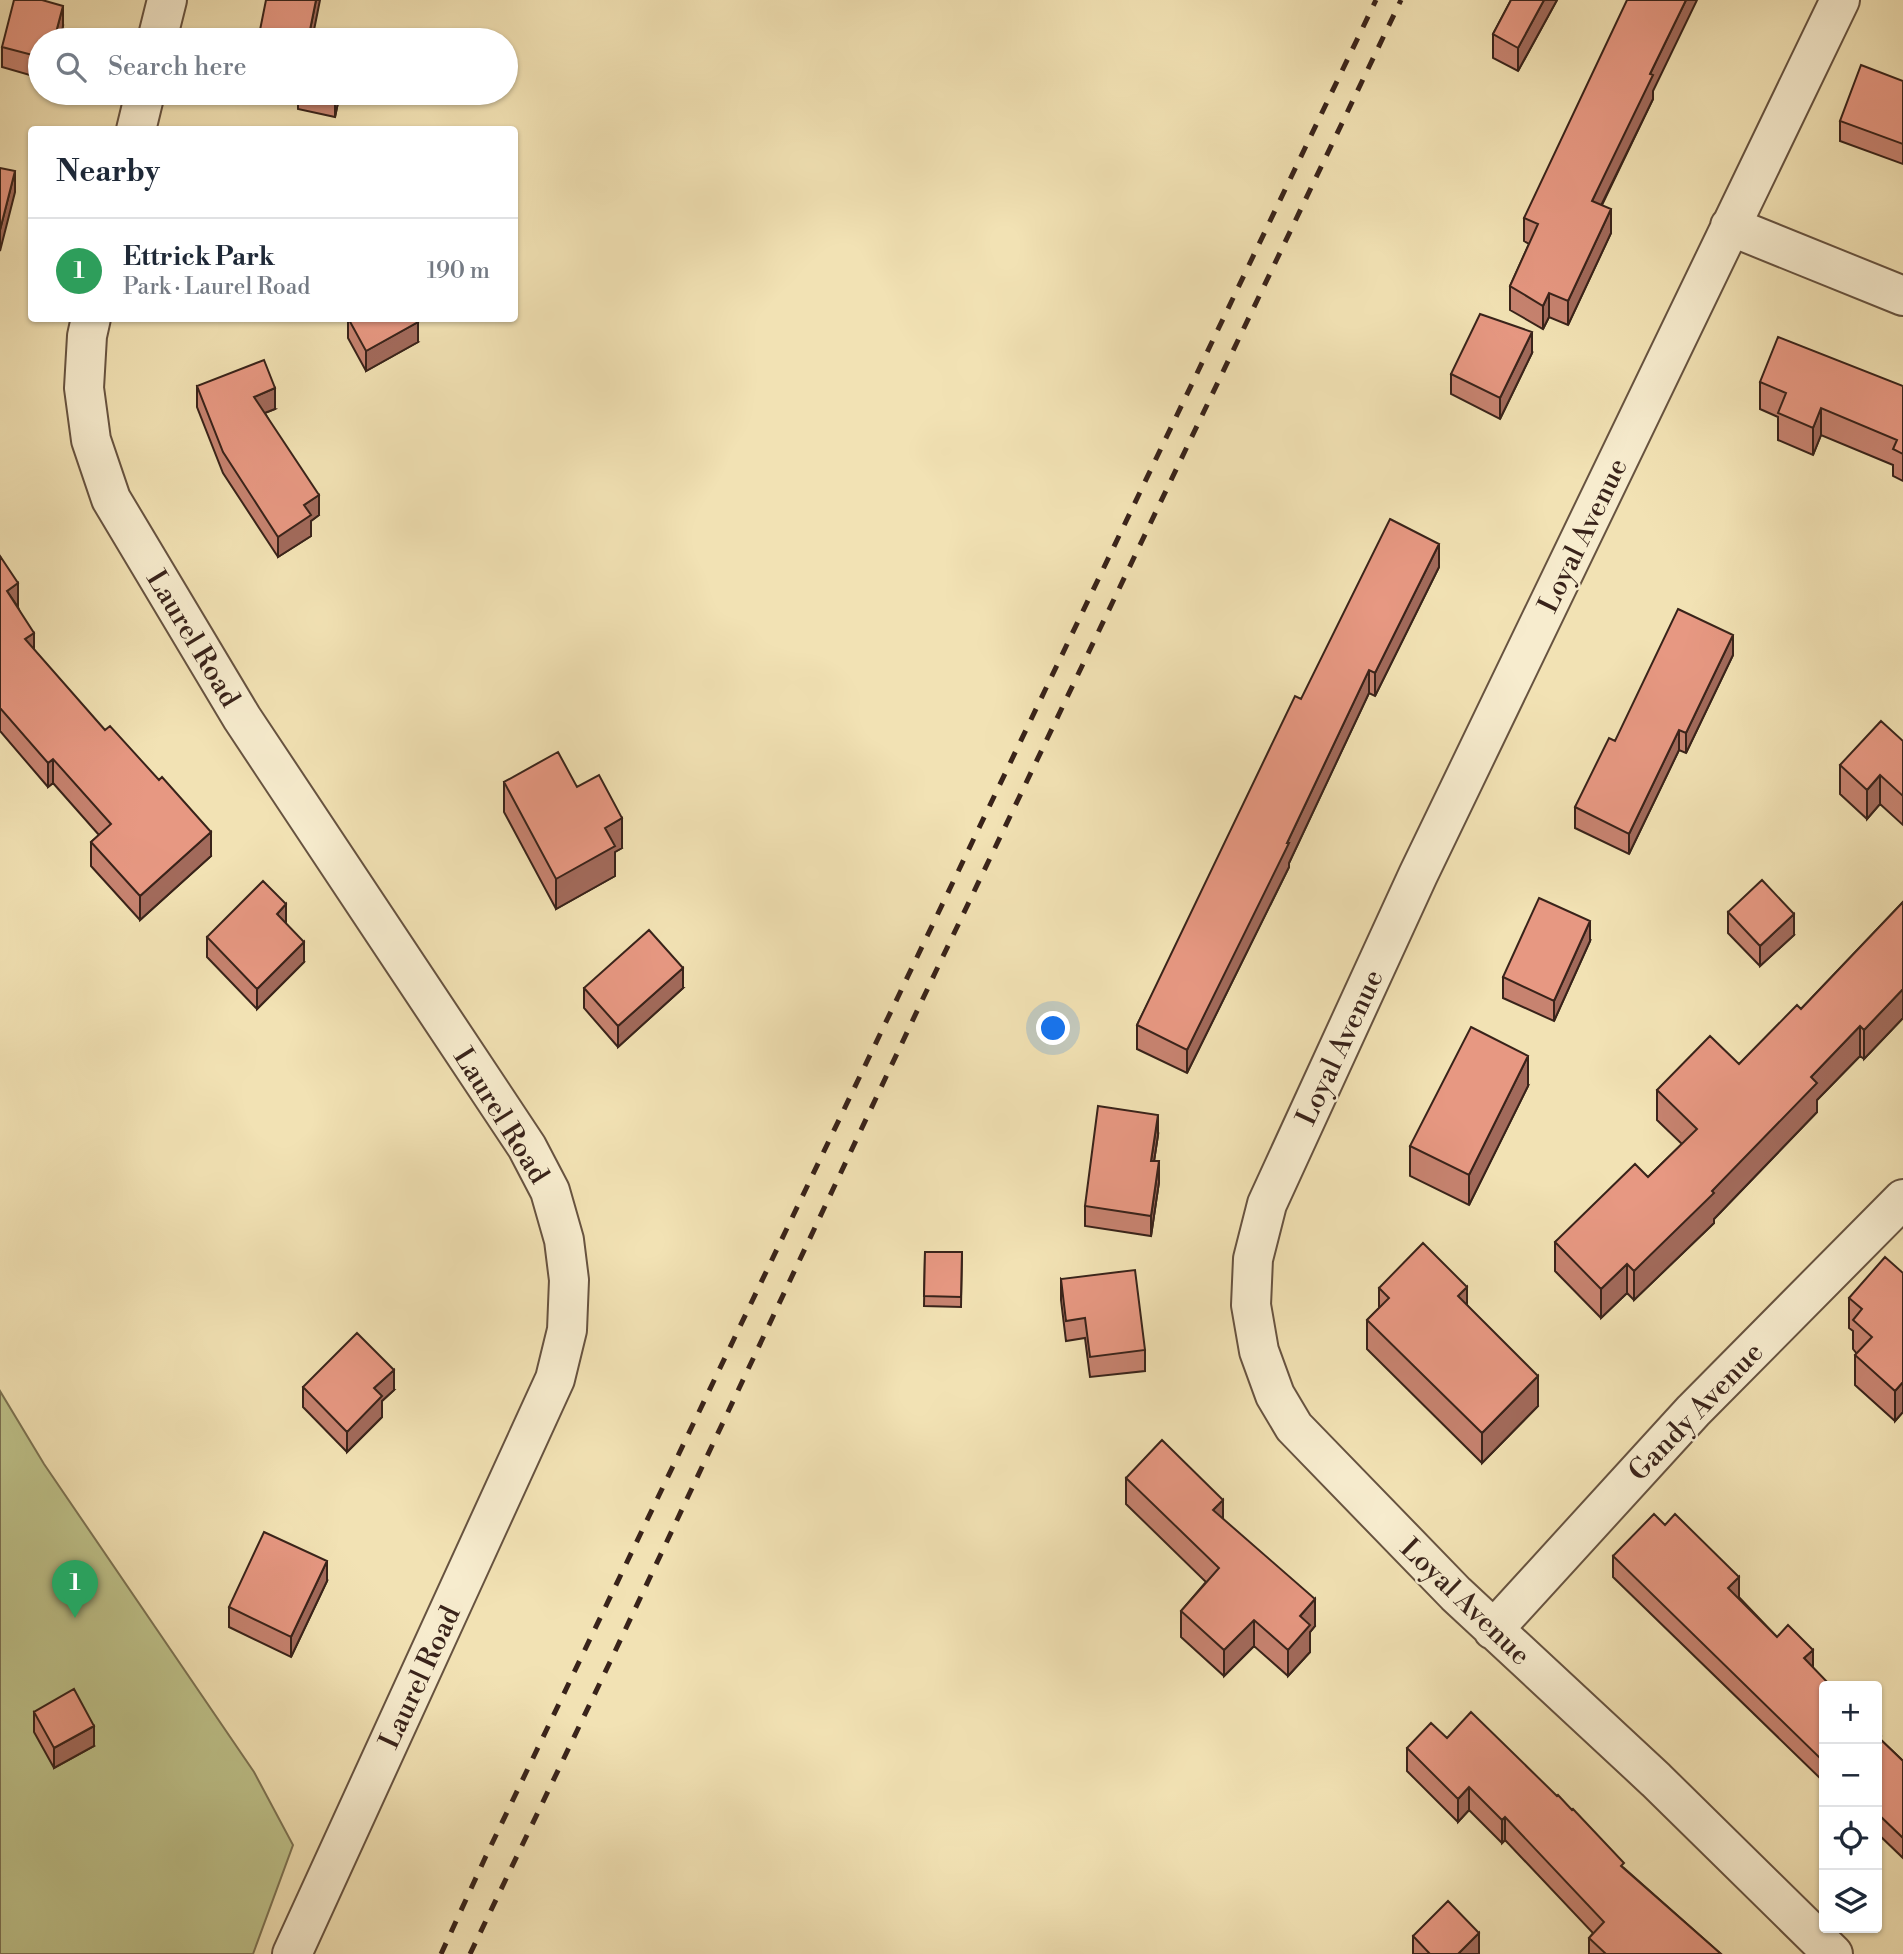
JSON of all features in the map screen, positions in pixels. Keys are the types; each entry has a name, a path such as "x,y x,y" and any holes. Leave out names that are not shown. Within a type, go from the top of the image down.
{"street":[{"path":"160,28 167,0"},
{"name":"Loyal Avenue","path":"1833,1954 1656,1780 1456,1594 1294,1427 1275,1395 1259,1352 1251,1305 1253,1259 1267,1204 1401,913 1840,0"},
{"path":"137,126 142,105"},
{"path":"1730,226 1903,296"},
{"name":"Laurel Road","path":"90,322 84,388 91,440 111,499 242,718 527,1147 550,1192 566,1253 569,1280 567,1330 555,1379 292,1954"},
{"name":"Gandy Avenue","path":"1493,1630 1693,1410 1903,1199"}],"green space":[{"path":"0,1391 44,1464 254,1772 293,1845 253,1954 0,1954"}],"building":[{"path":"14,0 42,0 63,6 57,28 28,28 28,54 2,47"},
{"path":"266,0 316,0 310,28 260,28"},
{"path":"1511,0 1544,0 1518,48 1493,34"},
{"path":"1627,0 1686,0 1592,201 1611,209 1568,301 1549,293 1543,306 1510,286 1538,224 1524,218"},
{"path":"1861,65 1903,81 1903,144 1840,121"},
{"path":"0,168 15,171 0,230"},
{"path":"1480,314 1532,332 1500,398 1451,374"},
{"path":"350,322 418,322 366,351"},
{"path":"1778,337 1903,386 1903,454 1893,449 1897,440 1821,408 1813,428 1778,413 1786,393 1760,382"},
{"path":"264,360 275,388 254,397 319,495 304,505 311,515 278,537 223,452 197,386"},
{"path":"1390,519 1439,544 1375,673 1369,670 1289,843 1187,1050 1137,1025 1295,696 1301,699"},
{"path":"0,556 18,583 7,591 34,633 25,639 105,730 110,726 159,780 162,777 211,832 140,896 91,842 111,824 53,759 48,763 0,708"},
{"path":"1678,609 1733,635 1686,733 1679,730 1629,834 1575,807 1609,738 1615,741"},
{"path":"1881,721 1903,741 1903,796 1880,775 1867,790 1840,765"},
{"path":"558,752 577,787 599,775 622,818 605,828 615,846 556,879 504,782"},
{"path":"1762,880 1794,914 1760,946 1728,912"},
{"path":"263,881 286,904 277,914 304,942 257,989 207,937"},
{"path":"1539,898 1590,921 1554,1001 1503,977"},
{"path":"1903,902 1903,989 1864,1030 1860,1026 1811,1077 1817,1083 1712,1191 1714,1193 1634,1271 1627,1264 1601,1289 1555,1242 1635,1164 1648,1177 1697,1129 1657,1090 1710,1036 1739,1064 1797,1005 1801,1009"},
{"path":"649,930 683,968 618,1026 584,988"},
{"path":"1471,1027 1528,1056 1469,1175 1410,1146"},
{"path":"1098,1106 1158,1115 1151,1161 1159,1161 1151,1216 1085,1206"},
{"path":"1423,1243 1467,1287 1458,1296 1538,1376 1482,1433 1367,1320 1389,1298 1379,1288"},
{"path":"925,1252 962,1252 961,1297 924,1296"},
{"path":"1885,1257 1903,1273 1903,1382 1895,1391 1855,1355 1872,1337 1853,1320 1862,1309 1849,1298"},
{"path":"1135,1270 1145,1350 1090,1357 1085,1318 1066,1321 1061,1279"},
{"path":"357,1333 394,1370 374,1388 382,1396 347,1432 303,1387"},
{"path":"1162,1440 1223,1500 1213,1510 1315,1599 1300,1616 1310,1625 1288,1650 1254,1620 1224,1650 1181,1611 1219,1568 1126,1478"},
{"path":"1654,1514 1665,1525 1675,1514 1739,1577 1728,1588 1777,1637 1788,1625 1813,1650 1804,1658 1826,1681 1819,1681 1819,1757 1613,1556"},
{"path":"264,1532 327,1561 291,1637 229,1607"},
{"path":"74,1689 94,1726 54,1748 34,1712"},
{"path":"1471,1712 1573,1809 1624,1863 1621,1866 1721,1954 1606,1954 1589,1938 1604,1922 1505,1817 1502,1820 1469,1787 1458,1799 1407,1748 1431,1723 1447,1738"},
{"path":"1882,1741 1903,1761 1903,1838 1882,1818"},
{"path":"1448,1901 1479,1933 1458,1954 1430,1954 1413,1936"}],"railway":[{"path":"441,1954 1376,0"},
{"path":"470,1954 935,973 1401,0"}],"place":[{"name":"Ettrick Park","path":"75,1618"}]}
